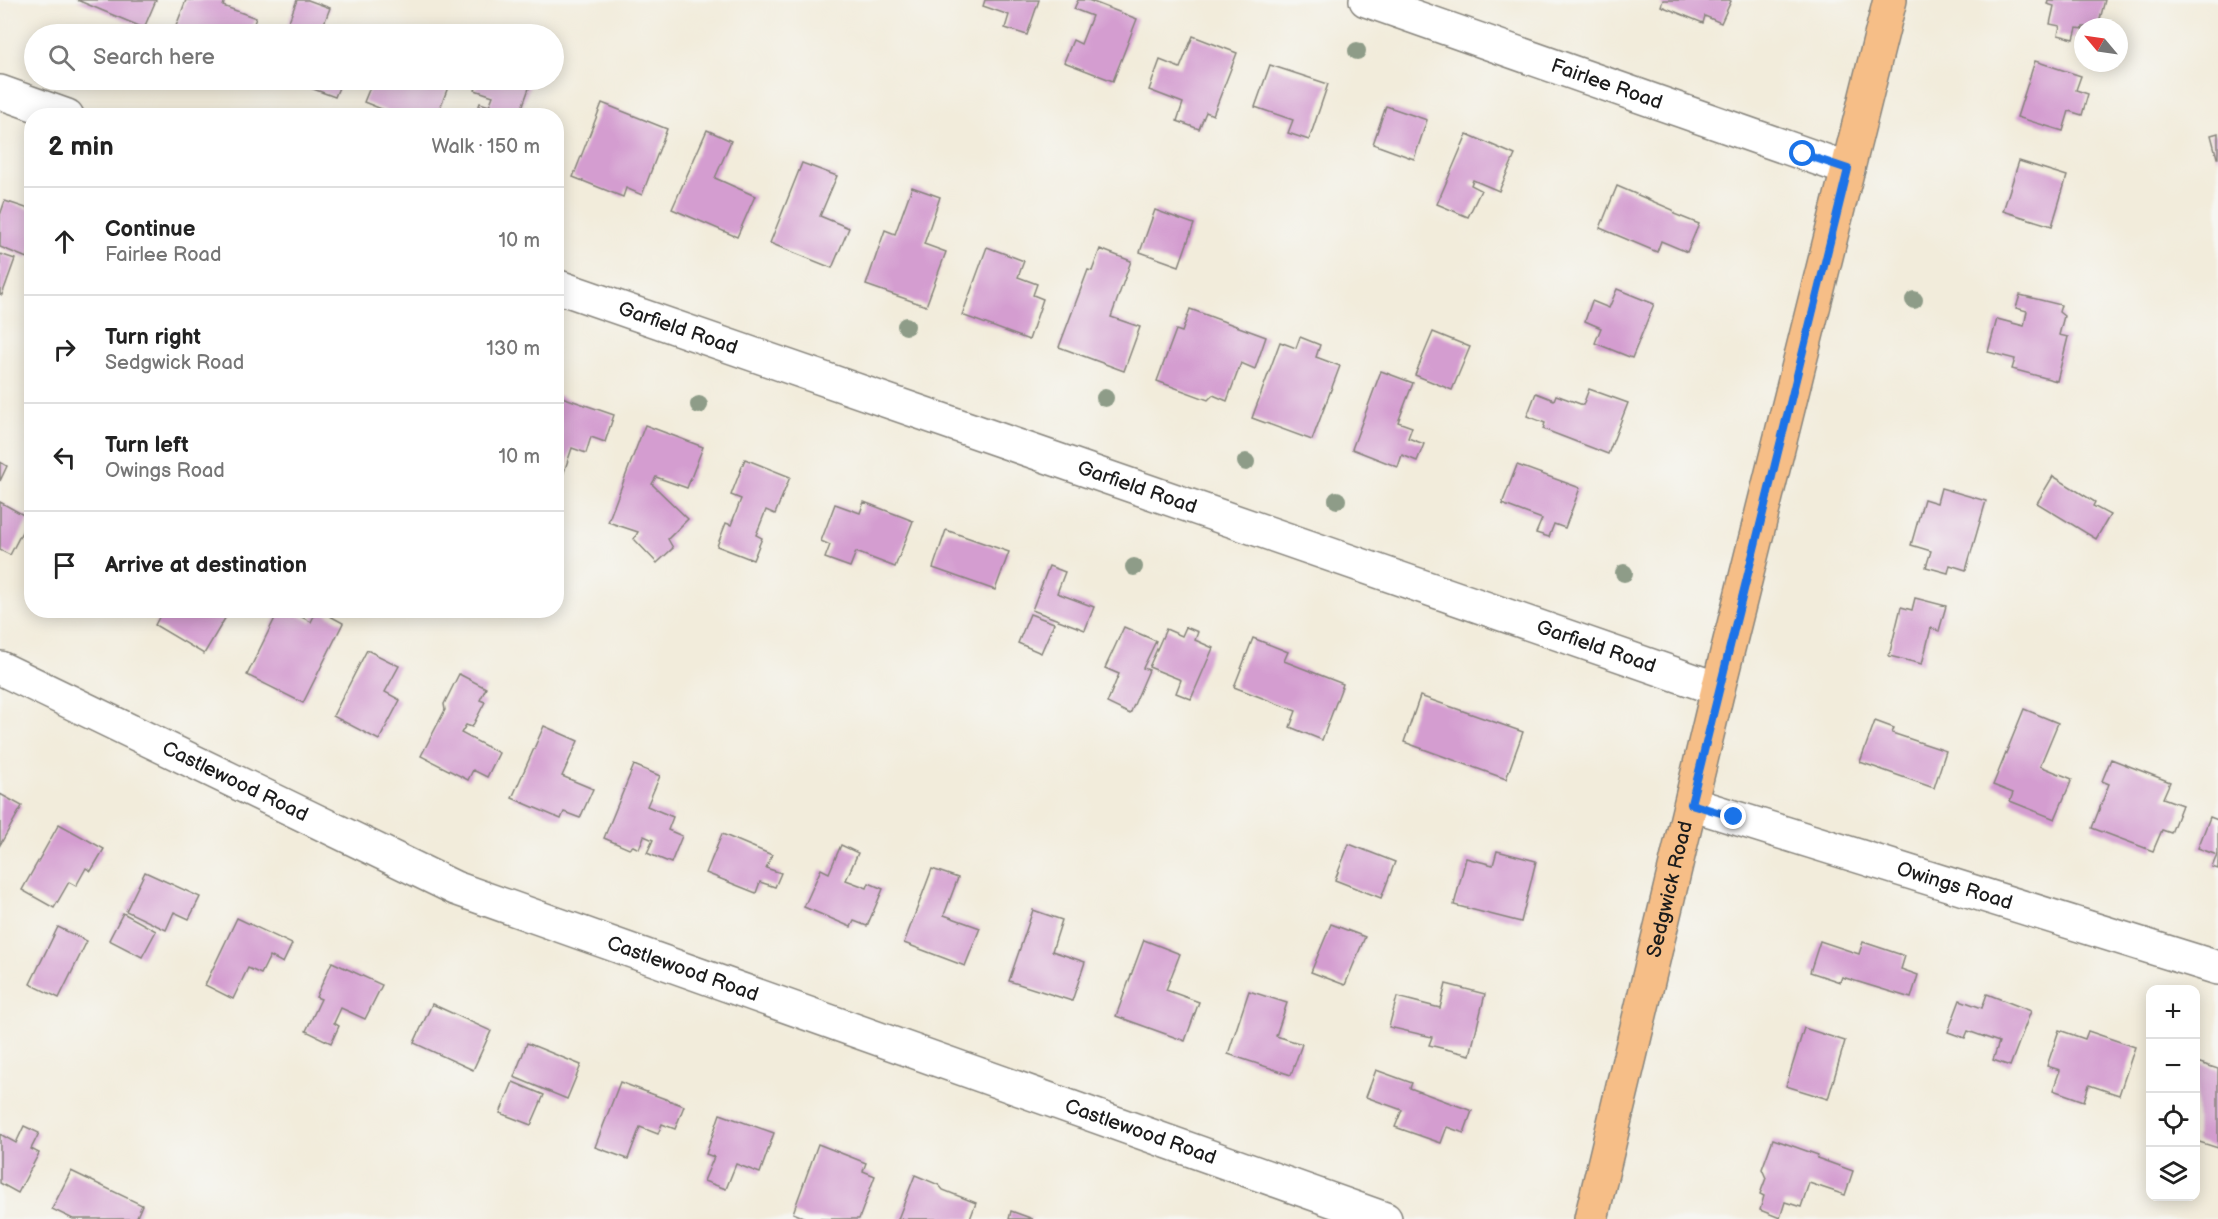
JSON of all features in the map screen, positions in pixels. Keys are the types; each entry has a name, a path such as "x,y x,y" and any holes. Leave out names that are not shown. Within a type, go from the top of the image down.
{"main road":[{"name":"Sedgwick Road","path":"1591,1219 1718,689 1890,0"}],"street":[{"name":"Fairlee Road","path":"1366,0 1848,169"},
{"path":"0,92 45,108"},
{"name":"Garfield Road","path":"564,289 1718,689"},
{"name":"Castlewood Road","path":"0,668 455,888 1385,1219"},
{"name":"Owings Road","path":"1691,804 2218,968"}],"building":[{"path":"77,0 156,0 146,24 134,24"},
{"path":"186,0 225,0 223,6 256,18 254,24 177,24"},
{"path":"297,0 308,0 330,8 324,24 288,24"},
{"path":"985,0 1039,0 1027,35 1005,28 1009,15 983,6"},
{"path":"1078,0 1088,0 1137,19 1113,81 1064,62 1073,40 1081,44 1092,16 1074,9"},
{"path":"1663,0 1731,1 1721,23 1705,16 1703,23 1661,6"},
{"path":"2048,0 2105,0 2100,18 2074,18 2074,39 2058,35 2060,26 2050,24 2054,6 2047,4"},
{"path":"1193,36 1237,53 1213,115 1206,112 1199,129 1177,121 1183,103 1149,90 1160,60 1180,68"},
{"path":"2035,61 2081,76 2076,90 2088,94 2082,115 2069,111 2063,131 2017,117"},
{"path":"1270,65 1328,84 1309,140 1288,133 1293,120 1255,107"},
{"path":"316,90 338,90 335,97"},
{"path":"369,90 447,90 440,108 379,108 364,102"},
{"path":"475,90 528,90 522,108 478,108 480,103 489,106 493,96"},
{"path":"602,103 667,129 642,195 626,188 623,197 573,177"},
{"path":"1386,106 1427,120 1414,159 1373,144"},
{"path":"707,130 731,141 715,178 755,196 737,237 672,209"},
{"path":"2218,133 2218,158 2217,158 2211,135"},
{"path":"1467,134 1515,155 1499,191 1473,180 1471,185 1481,190 1468,217 1437,204"},
{"path":"2019,161 2067,176 2052,226 2003,211"},
{"path":"802,163 837,176 820,216 849,228 832,268 770,243"},
{"path":"1617,186 1699,224 1687,252 1661,241 1657,252 1600,228"},
{"path":"912,187 940,197 924,244 946,252 926,306 866,285 885,230 895,234"},
{"path":"5,201 24,207 24,257 0,247 0,215"},
{"path":"1155,210 1194,224 1179,266 1140,252"},
{"path":"987,247 1024,261 1018,277 1037,284 1033,295 1043,299 1029,340 962,315"},
{"path":"1100,249 1131,261 1111,317 1140,327 1124,371 1059,347 1088,270 1092,271"},
{"path":"0,254 15,259 2,295 0,294"},
{"path":"1617,289 1654,304 1632,358 1595,343 1601,328 1585,321 1592,301 1609,308"},
{"path":"2020,295 2061,305 2059,312 2064,316 2059,335 2068,337 2057,381 2012,369 2015,359 1988,352 1997,319 2024,326 2027,311 2016,308"},
{"path":"1190,309 1266,337 1255,369 1241,363 1227,401 1213,395 1208,400 1157,381 1176,330 1182,332"},
{"path":"1433,332 1470,347 1452,390 1415,375"},
{"path":"1300,337 1320,345 1316,357 1340,366 1312,440 1252,418 1280,342 1296,348"},
{"path":"1381,371 1413,383 1398,422 1412,427 1408,438 1424,444 1417,461 1402,455 1398,467 1352,449"},
{"path":"1589,389 1628,403 1608,454 1543,429 1545,423 1527,416 1536,393 1554,400 1556,395 1583,405"},
{"path":"564,398 614,415 605,442 591,437 586,453 572,448 564,472"},
{"path":"645,425 703,447 687,488 656,477 652,484 688,519 668,539 673,548 657,563 634,539 638,532 608,522"},
{"path":"745,459 790,477 775,514 766,510 756,535 762,538 753,560 717,546 726,523 731,525 741,499 731,495"},
{"path":"0,462 7,466 0,481"},
{"path":"1517,465 1580,488 1565,528 1554,524 1549,537 1536,533 1542,519 1502,504"},
{"path":"2053,476 2095,502 2093,506 2110,515 2096,539 2037,503"},
{"path":"1941,488 1986,501 1966,570 1950,565 1948,573 1926,567 1931,551 1911,545 1924,499 1937,503"},
{"path":"0,502 24,515 24,528 10,555 0,550"},
{"path":"864,502 913,521 895,567 856,552 850,567 825,558 830,545 821,541 835,504 860,513"},
{"path":"946,530 1009,552 995,590 933,568"},
{"path":"1049,566 1065,572 1057,593 1094,607 1085,630 1032,610"},
{"path":"1915,598 1946,606 1939,631 1931,628 1922,664 1889,656 1901,607 1912,610"},
{"path":"1030,614 1054,623 1041,653 1018,643"},
{"path":"159,618 225,618 204,654 155,625"},
{"path":"275,618 304,618 311,622 313,618 334,618 343,623 303,703 247,675"},
{"path":"1124,627 1156,641 1143,668 1149,670 1130,714 1107,703 1119,674 1105,668"},
{"path":"1186,627 1198,632 1195,640 1213,648 1191,699 1176,693 1181,680 1149,667 1166,629 1182,636"},
{"path":"1253,638 1288,652 1284,661 1343,684 1322,740 1290,727 1296,711 1234,687"},
{"path":"367,650 399,666 385,692 400,700 379,740 333,716"},
{"path":"459,674 486,688 480,700 485,702 472,727 466,725 461,733 499,753 487,777 473,770 468,780 421,756 445,710 444,704"},
{"path":"1420,696 1523,732 1506,779 1404,742"},
{"path":"2024,709 2058,723 2040,766 2072,779 2055,819 2010,801 2013,793 1993,785"},
{"path":"1875,721 1894,728 1892,733 1946,751 1934,788 1860,762"},
{"path":"544,726 578,741 562,776 593,789 580,818 564,812 561,819 512,798"},
{"path":"2111,759 2170,782 2163,798 2182,805 2171,833 2162,830 2153,851 2092,828 2109,784 2102,781"},
{"path":"634,765 660,776 647,806 673,817 668,830 682,836 671,863 647,853 653,840 644,836 639,849 633,846 629,849 604,838"},
{"path":"0,794 22,806 0,845"},
{"path":"2210,817 2218,820 2218,869 2212,867 2217,855 2198,848"},
{"path":"59,824 104,849 91,871 86,868 76,886 69,882 54,908 22,890"},
{"path":"722,834 772,855 766,868 781,873 775,887 760,882 756,893 706,873"},
{"path":"1349,844 1395,862 1381,898 1335,880"},
{"path":"841,845 858,853 846,880 867,888 869,883 883,889 867,926 854,921 851,927 804,907 821,869 829,873"},
{"path":"1497,851 1536,861 1521,922 1454,905 1466,858 1493,865"},
{"path":"932,869 958,878 944,915 980,928 965,966 904,943"},
{"path":"145,872 200,897 189,919 174,912 166,930 126,911"},
{"path":"1033,910 1062,920 1052,951 1085,962 1072,1001 1009,981"},
{"path":"123,913 156,931 142,957 109,940"},
{"path":"237,918 292,944 283,963 270,956 261,974 248,968 233,999 205,985"},
{"path":"1331,924 1365,937 1345,985 1311,972"},
{"path":"58,927 87,941 59,998 30,984"},
{"path":"1144,940 1180,954 1166,990 1199,1002 1185,1041 1116,1016"},
{"path":"1820,941 1859,954 1863,942 1905,956 1901,969 1918,975 1911,998 1842,977 1840,982 1810,972"},
{"path":"332,962 382,985 365,1019 341,1008 334,1023 339,1026 331,1043 306,1031 321,999 316,997"},
{"path":"1446,984 1485,994 1470,1055 1429,1045 1432,1037 1389,1027 1397,997 1440,1008"},
{"path":"1249,991 1287,1003 1276,1036 1302,1044 1291,1075 1228,1054"},
{"path":"1987,994 2031,1011 2010,1066 1993,1060 1999,1042 1968,1031 1965,1038 1948,1032 1960,1000 1982,1008"},
{"path":"432,1004 491,1031 473,1070 414,1043"},
{"path":"1804,1028 1845,1041 1828,1099 1786,1086"},
{"path":"2059,1030 2085,1039 2088,1031 2135,1047 2119,1095 2089,1085 2084,1101 2053,1090 2060,1070 2047,1066"},
{"path":"527,1043 581,1065 567,1099 514,1077"},
{"path":"2200,1063 2218,1069 2218,1148 2200,1142"},
{"path":"1376,1070 1412,1083 1410,1088 1472,1111 1464,1133 1447,1127 1441,1143 1395,1127 1402,1110 1366,1097"},
{"path":"513,1082 544,1095 531,1125 500,1113"},
{"path":"620,1082 684,1106 675,1129 662,1124 658,1134 640,1127 628,1159 595,1147"},
{"path":"720,1114 774,1133 760,1173 736,1164 726,1189 704,1181 714,1157 706,1154"},
{"path":"24,1126 39,1133 31,1149 39,1153 18,1193 0,1183 0,1134 16,1143"},
{"path":"1773,1139 1818,1155 1817,1158 1853,1171 1845,1195 1809,1183 1801,1207 1785,1202 1780,1218 1760,1210 1764,1196 1760,1194 1766,1178 1762,1169"},
{"path":"818,1144 866,1163 863,1171 875,1176 859,1219 808,1219 793,1213"},
{"path":"71,1171 142,1205 136,1219 73,1219 52,1209"},
{"path":"915,1175 939,1185 943,1190 976,1203 970,1219 898,1219"},
{"path":"1011,1211 1033,1219 1009,1219"}],"route":[{"path":"1734,817 1691,804 1848,169 1803,154"}]}
